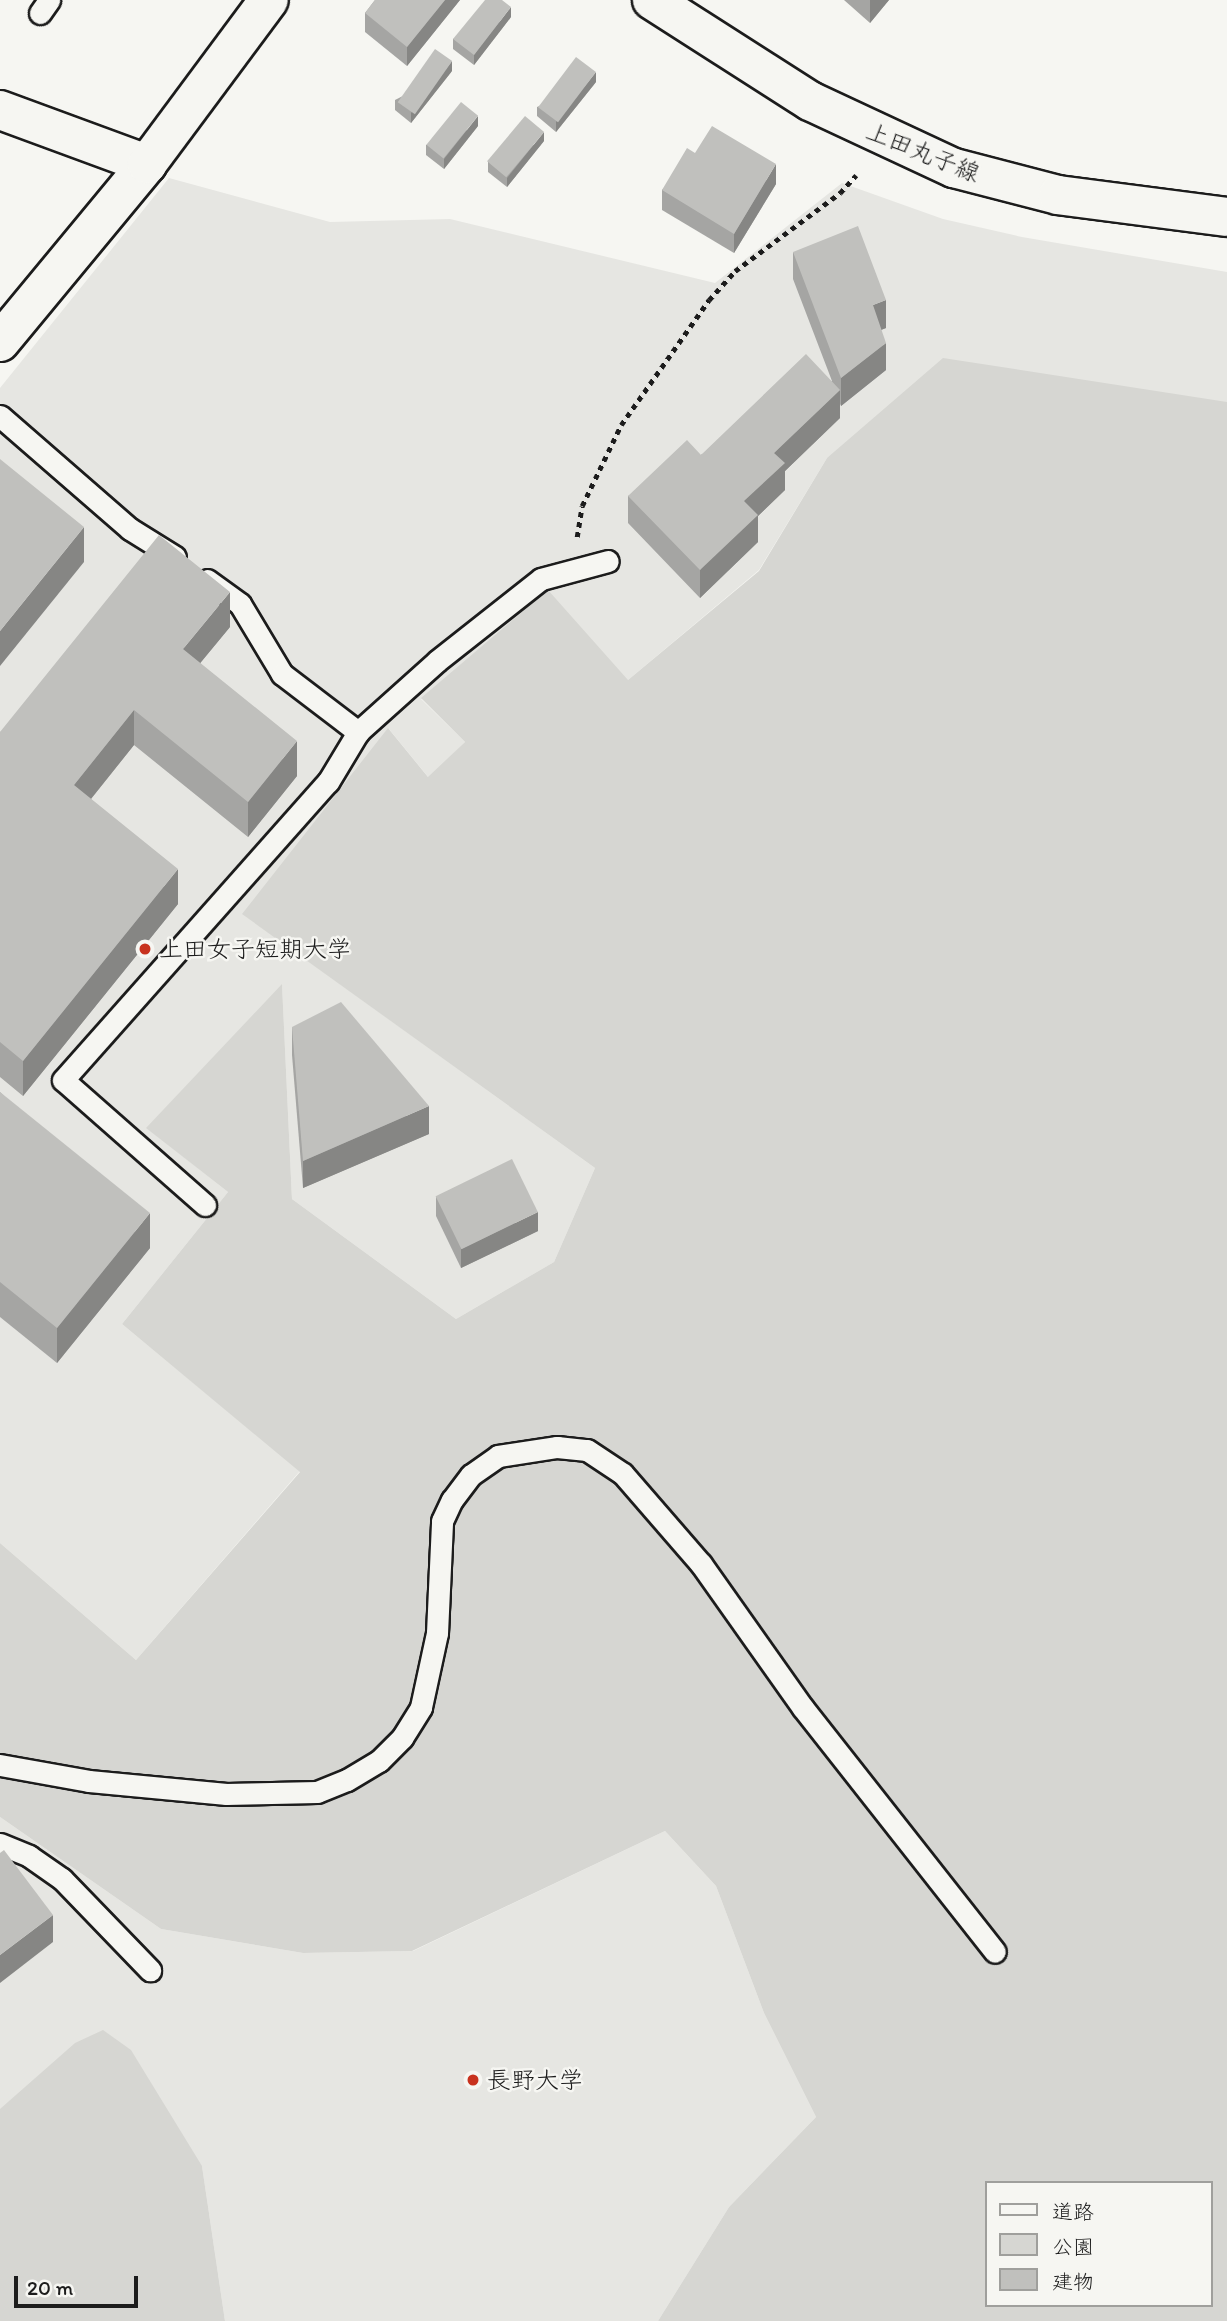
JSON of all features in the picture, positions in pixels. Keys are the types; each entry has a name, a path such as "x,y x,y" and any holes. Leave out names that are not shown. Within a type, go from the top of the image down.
{"main road":[{"path":"0,342 147,164 269,0"},
{"name":"上田丸子線","path":"652,0 810,101 954,168 1058,195 1227,217"},
{"path":"0,110 147,164"}],"lane":[{"path":"0,416 130,529 240,604 282,674 358,732"},
{"path":"205,1205 64,1080 328,782 358,732 437,661 541,579 608,561"},
{"path":"0,1765 89,1781 226,1794 317,1792 347,1780 379,1761 402,1738 421,1707 437,1633 442,1521 452,1500 471,1475 498,1456 557,1447 587,1450 623,1474 701,1563 803,1708 995,1952"},
{"path":"0,1844 29,1856 62,1879 150,1970"}],"path":[{"path":"575,570 582,506 598,470 621,425 709,300 735,271 840,193 856,175"}],"shaded area":[{"name":"上田女子短期大学","path":"169,178 330,222 450,219 715,283 842,183 943,219 1022,237 1227,272 1227,402 827,458 759,570 628,680 421,699 465,742 429,778 389,729 243,914 595,1168 554,1262 456,1319 292,1199 282,985 147,1128 228,1192 122,1324 300,1471 136,1660 0,1543 0,388"},
{"name":"長野大学","path":"0,1817 161,1929 303,1953 413,1951 665,1831 716,1886 764,2013 816,2117 729,2207 658,2321 225,2321 202,2166 0,2109"}],"green space":[{"path":"943,358 1227,402 1227,2321 658,2321 729,2207 816,2117 764,2013 716,1886 665,1831 412,1951 303,1953 161,1929 0,1817 0,1543 136,1660 300,1472 122,1324 228,1192 146,1128 282,984 292,1199 456,1319 554,1262 595,1168 242,914 388,728 428,777 465,742 421,698 548,590 628,680 759,571 827,458"},
{"path":"103,2030 131,2050 202,2166 225,2321 0,2321 0,2109 75,2043"}],"building":[{"path":"375,0 445,0 407,47 365,13"},
{"path":"485,0 502,0 511,7 474,55 453,39"},
{"path":"435,49 452,61 415,114 398,102"},
{"path":"576,57 596,72 558,122 538,107"},
{"path":"461,102 478,116 443,159 426,145"},
{"path":"525,116 544,132 506,177 487,161"},
{"path":"712,126 776,164 734,234 662,190 687,148 695,153"},
{"path":"858,226 886,300 873,305 886,343 841,378 793,252"},
{"path":"806,354 840,390 774,453 785,463 744,501 758,515 700,570 628,496 687,440 701,455"},
{"path":"0,459 84,527 0,631"},
{"path":"159,535 230,592 183,649 297,741 248,802 134,710 74,785 178,869 23,1061 0,1042 0,732"},
{"path":"341,1002 429,1106 303,1161 292,1027"},
{"path":"0,1092 150,1213 57,1328 0,1282"},
{"path":"512,1159 538,1212 461,1249 436,1196"},
{"path":"4,1850 53,1915 0,1955 0,1853"}],"place":[{"name":"上田女子短期大学","path":"145,949"},
{"name":"長野大学","path":"473,2080"}]}
